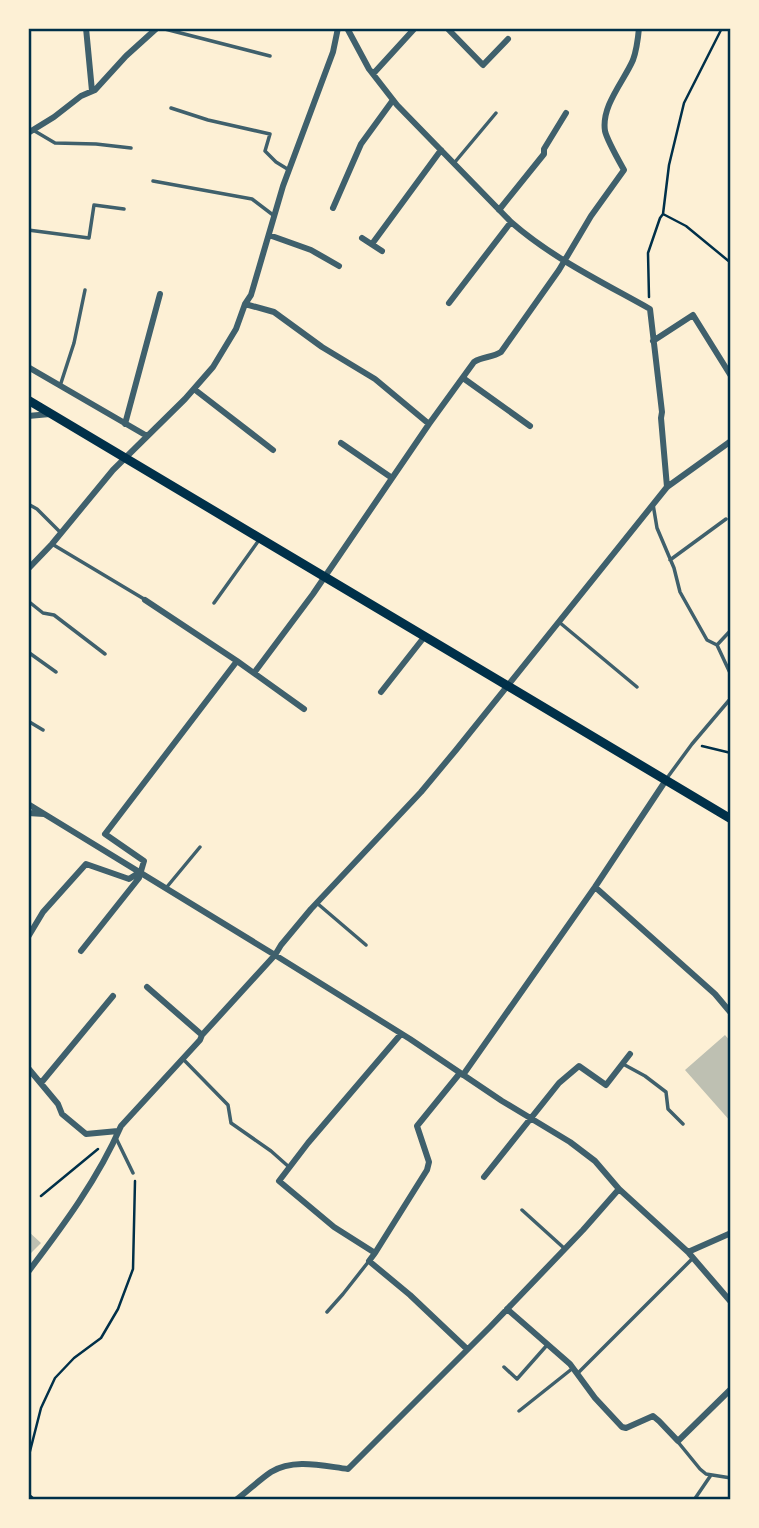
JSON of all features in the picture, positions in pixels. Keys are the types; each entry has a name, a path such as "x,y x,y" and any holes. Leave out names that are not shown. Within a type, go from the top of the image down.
{"main road":[{"path":"28,400 731,819"}],"street":[{"path":"86,28 92,91"},
{"path":"31,131 81,96 96,90 126,56 159,28"},
{"path":"28,569 125,457 214,367 236,329 251,295 289,170 338,28"},
{"path":"347,28 373,74 393,100 511,222 530,239 565,262 650,309 662,412 667,487"},
{"path":"373,74 415,28"},
{"path":"447,28 482,65 508,39"},
{"path":"254,673 325,577 474,362 501,352 565,262 591,216 624,170 605,131 607,113 638,45 639,28"},
{"path":"333,208 361,144 393,100"},
{"path":"499,210 544,154 544,149 566,113"},
{"path":"372,244 441,150"},
{"path":"449,303 511,222"},
{"path":"269,236 311,250 339,265"},
{"path":"362,238 382,251"},
{"path":"125,424 160,294"},
{"path":"245,304 274,312 374,379 429,424"},
{"path":"653,341 693,316 731,376"},
{"path":"28,367 147,436"},
{"path":"463,378 530,426"},
{"path":"194,389 273,450"},
{"path":"28,416 51,414"},
{"path":"28,1272 78,1202 121,1126 275,955 316,902 421,792 667,487 731,440"},
{"path":"341,443 392,478"},
{"path":"145,600 304,709"},
{"path":"381,692 425,636"},
{"path":"81,951 139,878 144,861 105,834 237,661"},
{"path":"467,1349 369,1261 427,1170 429,1163 417,1126 461,1074 595,887 666,780"},
{"path":"28,804 275,955 570,1142 595,1161 620,1189 690,1255 731,1302"},
{"path":"28,813 45,814"},
{"path":"28,937 43,912 86,864 129,879 140,873"},
{"path":"595,887 715,995 731,1013"},
{"path":"147,987 202,1035"},
{"path":"41,1083 113,996"},
{"path":"375,1253 334,1227 279,1181 401,1034"},
{"path":"484,1177 559,1083 579,1066 606,1085 630,1054"},
{"path":"28,1068 58,1104 62,1114 86,1134 117,1135"},
{"path":"236,1500 272,1471 282,1467 297,1464 348,1469 507,1309 620,1189"},
{"path":"690,1255 731,1233"},
{"path":"507,1309 575,1371 622,1427 626,1428 653,1416 678,1441 731,1389"}],"lane":[{"path":"159,28 270,56"},
{"path":"171,108 208,120 270,134 265,151 289,170"},
{"path":"453,164 496,113"},
{"path":"31,131 55,143 131,148"},
{"path":"153,181 252,199 274,217"},
{"path":"28,230 89,238 94,205 124,209"},
{"path":"60,386 74,342 85,290"},
{"path":"723,446 731,451"},
{"path":"653,503 657,528 680,592 707,639 717,645 731,674"},
{"path":"28,504 37,509 61,533"},
{"path":"670,560 726,519"},
{"path":"214,603 260,539"},
{"path":"51,544 145,600"},
{"path":"28,601 43,612 54,615 105,654"},
{"path":"559,622 638,687"},
{"path":"717,645 731,630"},
{"path":"28,652 56,672"},
{"path":"666,780 731,698"},
{"path":"28,721 43,730"},
{"path":"166,888 200,847"},
{"path":"316,902 366,945"},
{"path":"183,1059 228,1105 231,1123 289,1167"},
{"path":"623,1064 666,1092 668,1109 683,1124"},
{"path":"117,1135 133,1173"},
{"path":"522,1210 565,1249"},
{"path":"519,1411 575,1371 690,1255"},
{"path":"327,1312 369,1261"},
{"path":"504,1367 517,1379 548,1344"},
{"path":"678,1441 706,1474 731,1478"},
{"path":"694,1500 710,1475"}],"path":[{"path":"650,309 648,253 663,214 669,165 684,103 722,28"},
{"path":"663,214 686,226 731,263"},
{"path":"692,744 731,753"},
{"path":"41,1196 98,1149"},
{"path":"28,1460 41,1408 55,1378 74,1358 101,1338 118,1310 133,1269 133,1173"},
{"path":"28,1494 35,1500"}],"building":[{"path":"725,1035 731,1042 731,1122 685,1070"},
{"path":"28,1231 41,1243 28,1256"}]}
